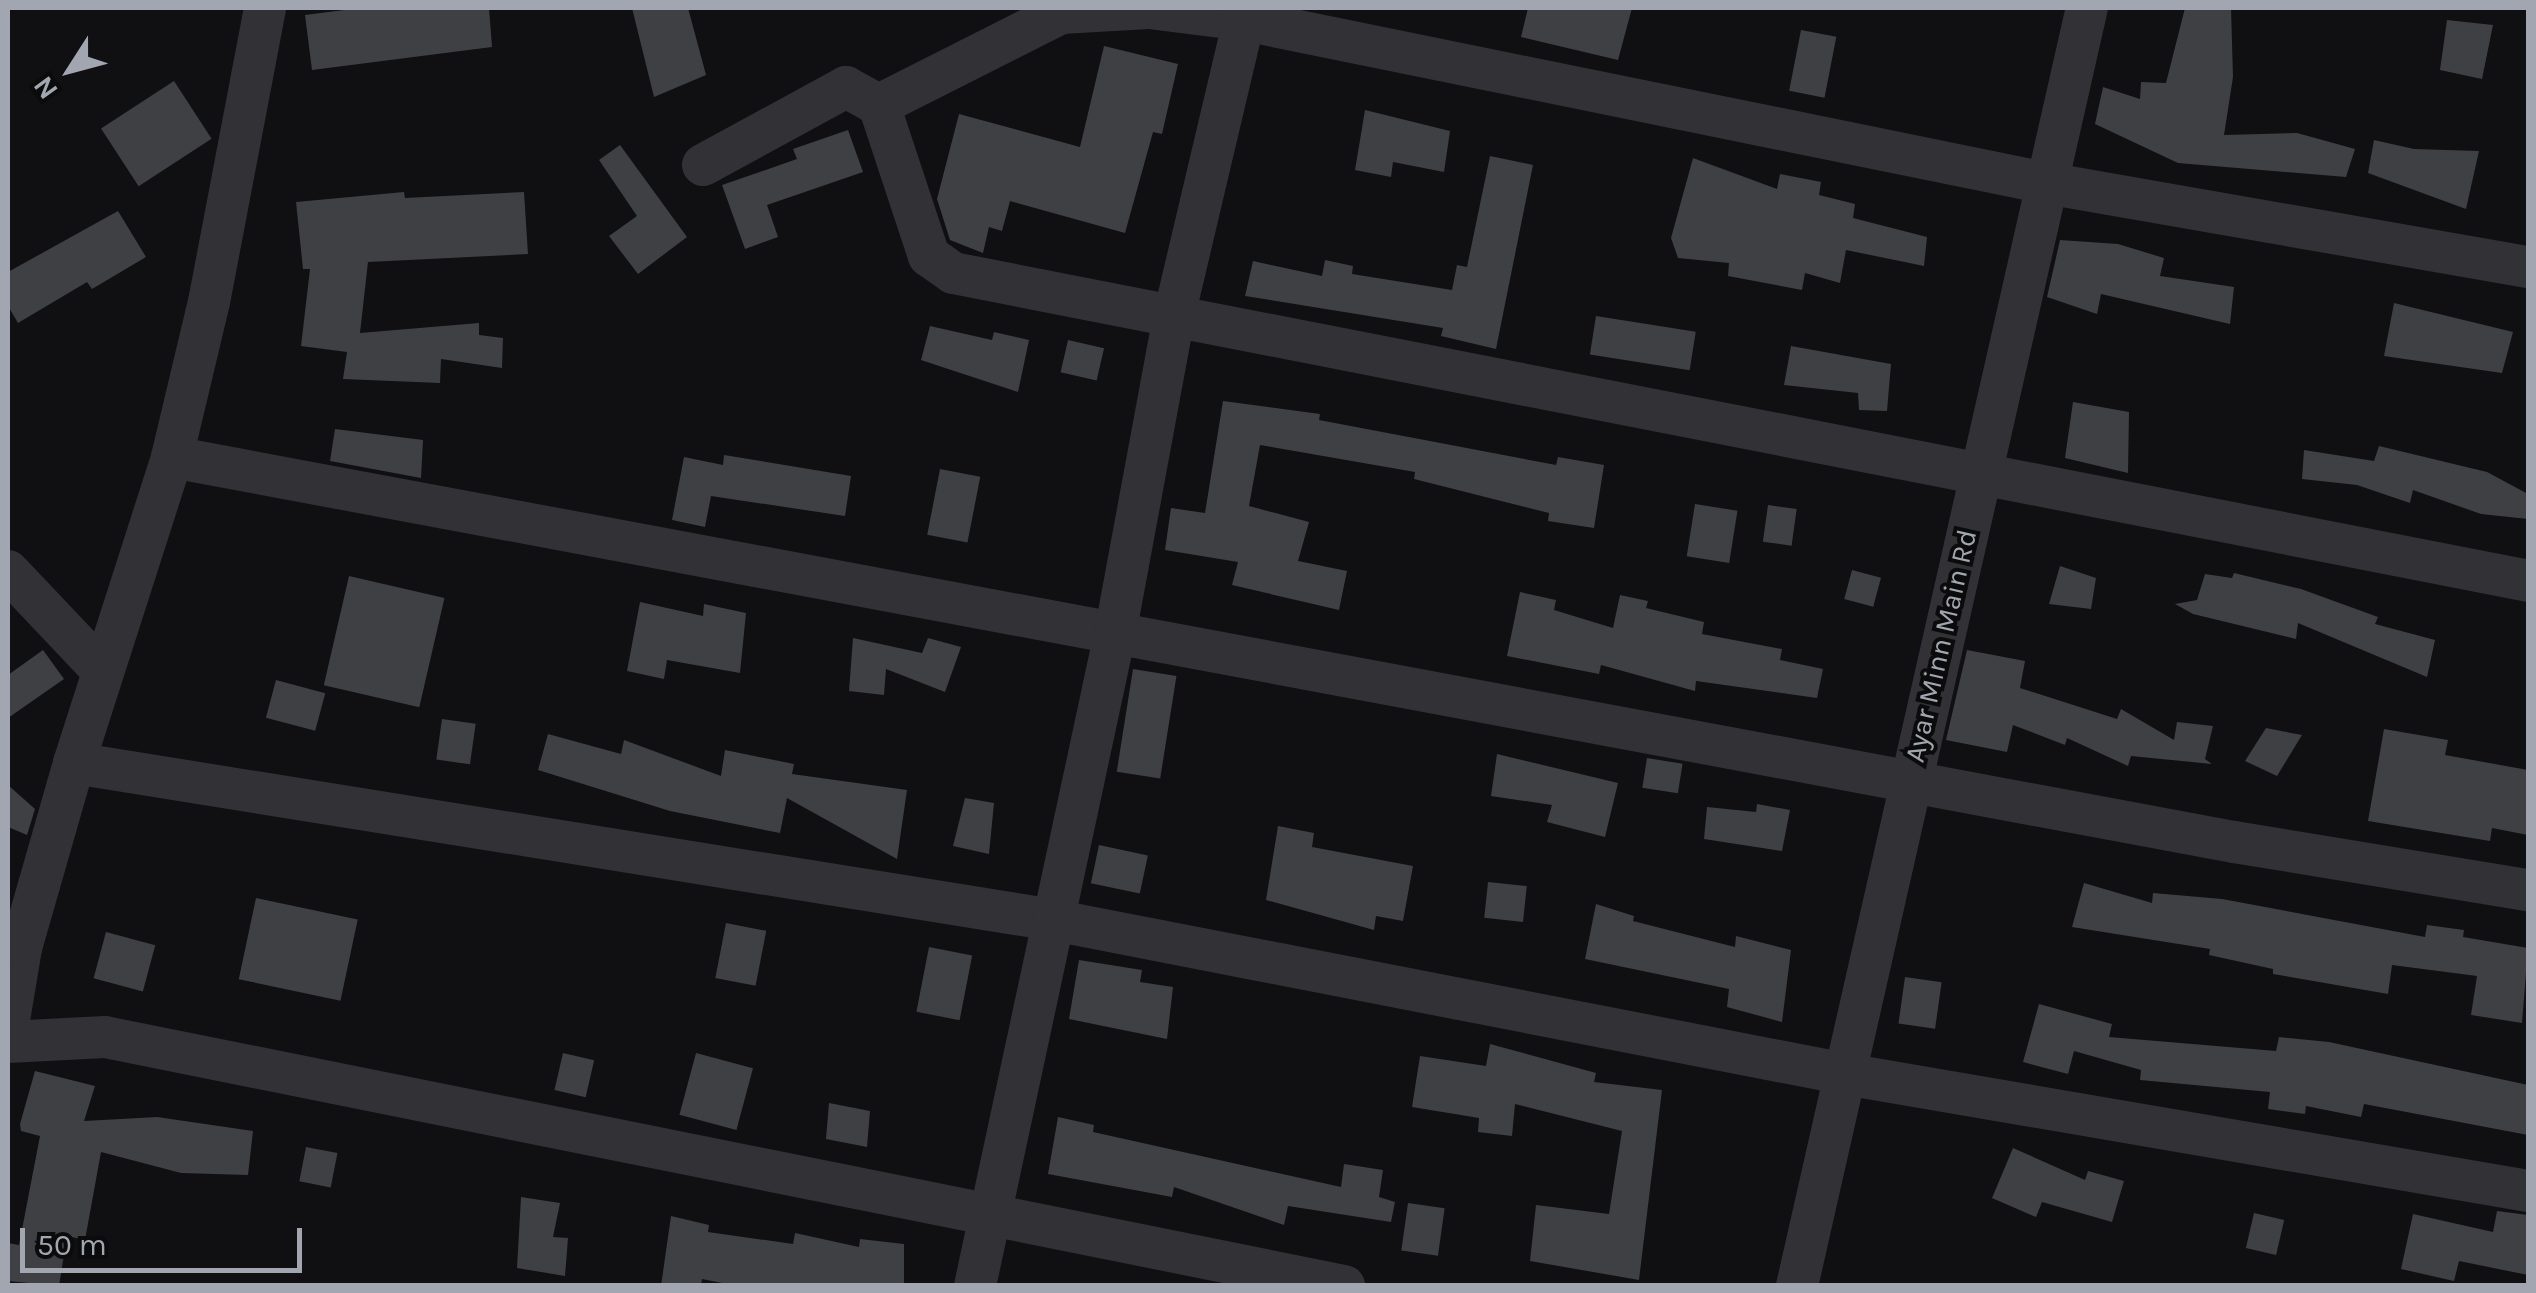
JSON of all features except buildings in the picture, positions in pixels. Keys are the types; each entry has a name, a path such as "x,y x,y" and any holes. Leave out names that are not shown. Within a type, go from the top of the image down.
{"street":[{"path":"8,1026 21,948 101,669 172,457 209,302 265,8"},
{"path":"879,105 1061,14 1149,8 1246,14 2046,183 2528,267"},
{"name":"Ayar Minn Main Rd","path":"1797,1286 2088,8"},
{"path":"975,1286 1116,630 1174,316 1246,14"},
{"path":"702,165 846,87 879,105 929,256 953,273 2528,581"},
{"path":"172,457 1911,781 2528,890"},
{"path":"8,571 101,669"},
{"path":"74,763 1053,920 1845,1074 2528,1191"},
{"path":"8,1042 105,1038 991,1211 1344,1286"}]}
